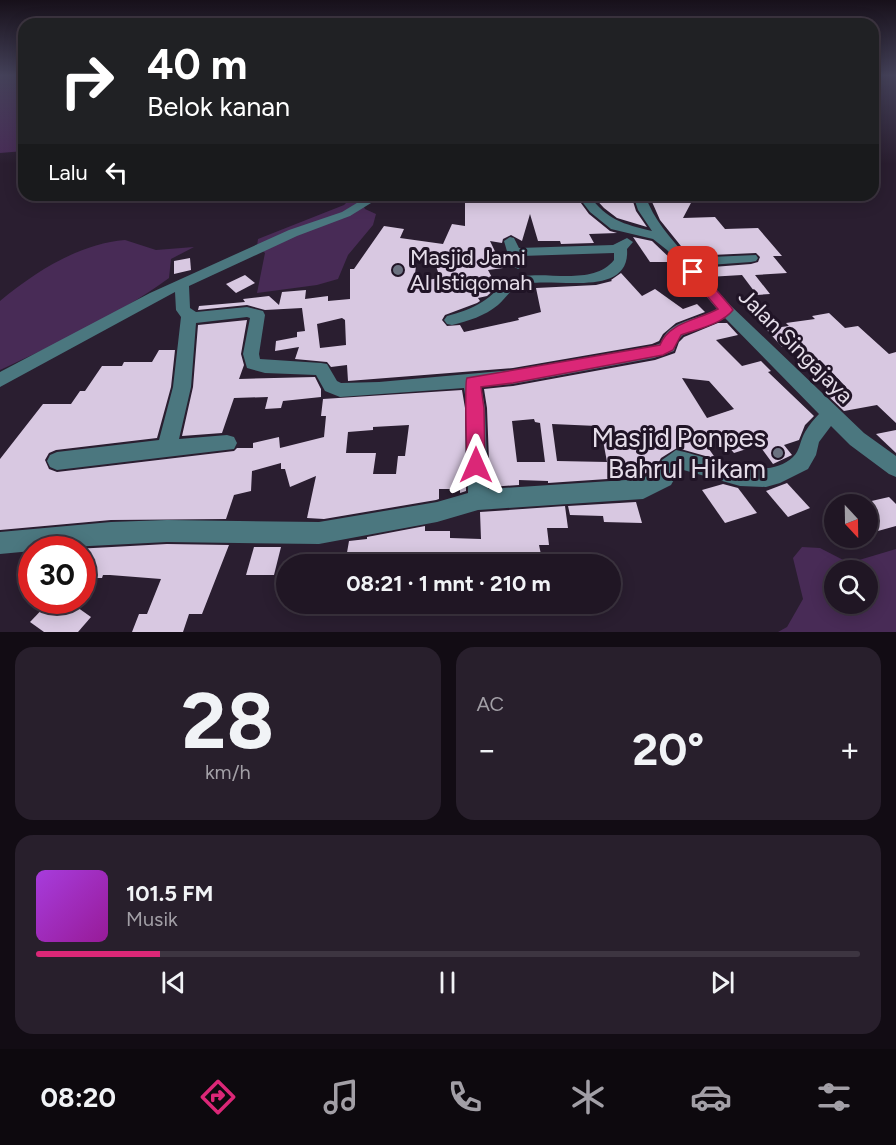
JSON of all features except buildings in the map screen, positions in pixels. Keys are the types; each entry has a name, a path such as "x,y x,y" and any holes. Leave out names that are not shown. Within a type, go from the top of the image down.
{"street":[{"path":"0,380 182,284 293,233 346,214 368,201"},
{"path":"587,201 594,210 608,221 633,232 663,239"},
{"name":"Jalan Singajaya","path":"641,201 644,210 663,239 686,262 726,310 857,439 896,468"},
{"path":"452,320 481,310 511,283 591,277 613,271 621,261 620,248 633,232"},
{"path":"518,265 512,247 620,248"},
{"path":"686,262 751,258"},
{"path":"182,284 183,310 193,318 256,313 251,354 253,364 265,368 321,369 332,386 340,390 472,382 661,351 668,346 668,341 676,332 708,321 726,310"},
{"path":"167,448 182,387 189,316"},
{"path":"472,382 476,408 478,500"},
{"path":"0,543 111,533 167,531 320,533 437,512 478,500 644,489 664,478 669,466 676,459 692,461 733,476 751,479 766,478 795,469 805,458 810,440 831,412"},
{"path":"57,461 227,443"}],"shaded area":[{"path":"0,105 18,105 18,152 0,153"},
{"path":"348,201 365,201 362,203 365,209 376,214 373,225 348,255 338,279 317,285 257,293 265,253 257,246 258,239 344,205"},
{"path":"125,240 156,250 194,247 171,259 169,278 129,305 44,350 0,370 0,301 43,270 74,253"},
{"path":"802,547 820,548 843,560 824,560 824,614 878,614 878,560 859,560 896,549 896,632 778,632 787,627 803,599 793,558"}],"place":[{"name":"Masjid Jami Al Istiqomah","path":"398,270"},
{"name":"Masjid Ponpes Bahrul Hikam","path":"778,453"}],"route":[{"path":"476,465 476,408 472,382 513,377 663,349 668,346 668,341 676,332 708,321 726,310 693,272"}]}
